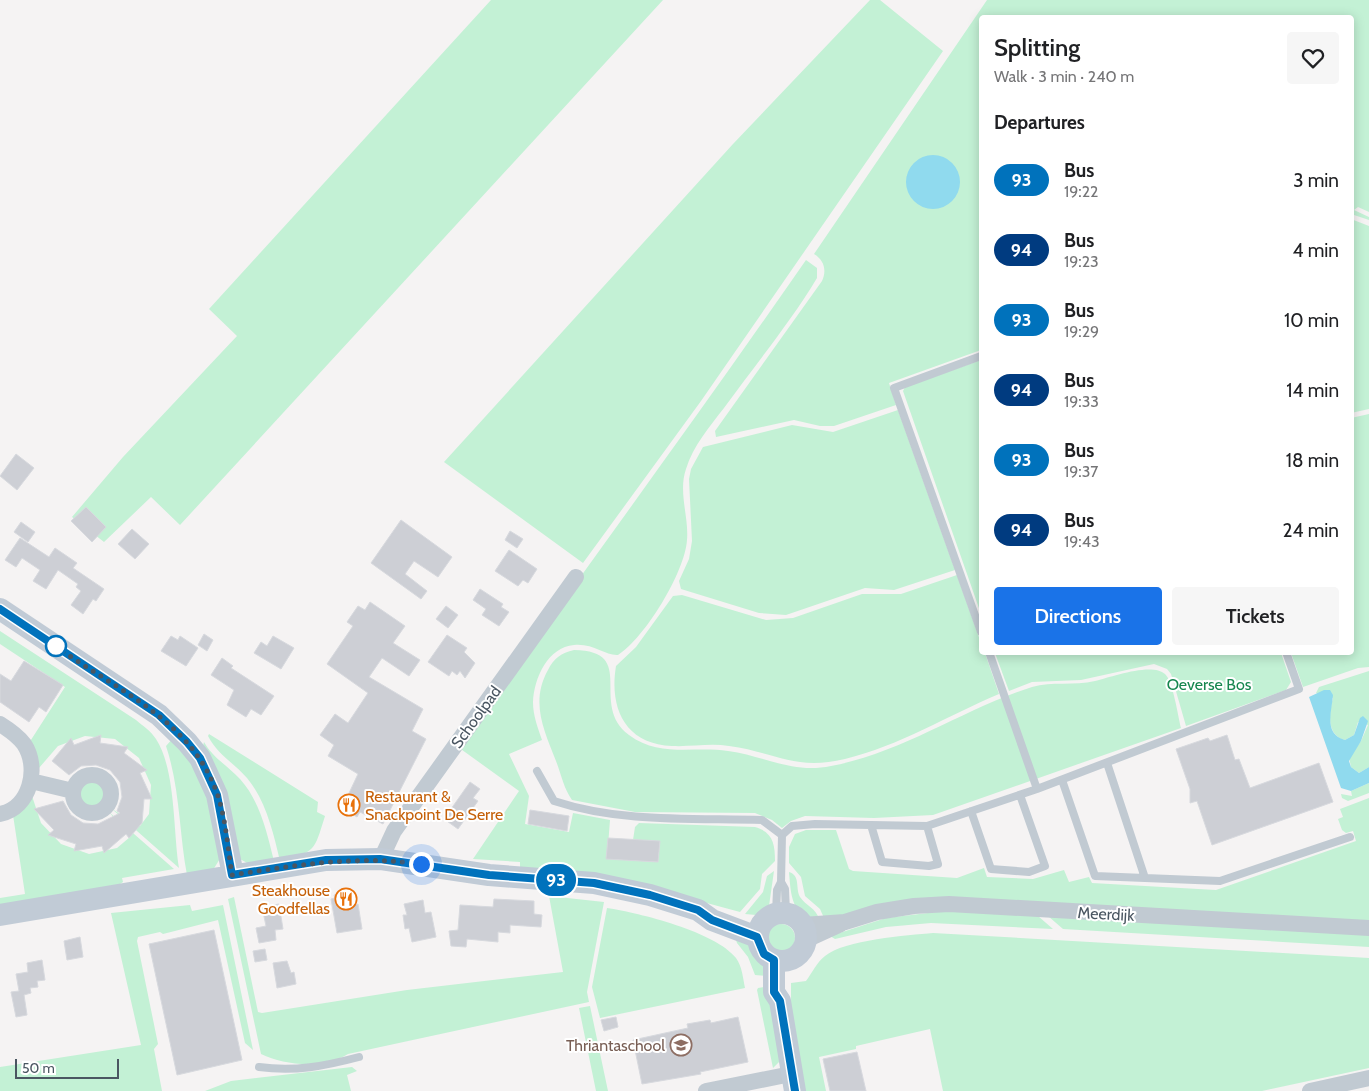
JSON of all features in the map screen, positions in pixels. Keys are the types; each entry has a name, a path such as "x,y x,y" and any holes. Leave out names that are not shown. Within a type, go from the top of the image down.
{"street":[{"name":"Schoolpad","path":"380,859 394,831 576,576"},
{"path":"0,609 159,715 187,742 200,758 217,795 232,875"},
{"path":"0,724 24,744 30,761 31,781 24,797 15,807 0,814"},
{"path":"31,781 73,791"},
{"name":"Meerdijk","path":"0,915 326,860 380,859 489,875 594,883 650,895 698,910 712,920 782,925 845,922 877,912 914,906 949,904 1369,928"},
{"path":"782,925 800,953 781,961 764,954 782,925"},
{"path":"706,1091 793,1083 780,1001 786,991 781,961"},
{"path":"1310,1091 1369,1078"}],"lane":[{"path":"979,357 894,388 979,626"},
{"path":"990,655 1037,788"},
{"path":"782,925 785,889 781,882 782,835 792,826 815,824 927,826 1020,795 1299,689 1287,655"},
{"path":"1107,763 1145,878"},
{"path":"537,770 554,801 582,810 610,815 762,820 782,835"},
{"path":"1062,780 1095,876 1220,880 1350,837"},
{"path":"971,811 991,869 1029,872 1045,866 1020,795"},
{"path":"870,825 882,862 929,866 938,864 927,826"},
{"path":"259,1067 282,1070 314,1068 359,1057"}],"green space":[{"path":"491,0 663,0 180,525 151,497 104,542 72,517 123,457 237,336 209,309"},
{"path":"870,0 880,0 943,51 701,401 583,563 444,462 733,144"},
{"path":"987,0 1369,0 1369,212 1358,207 1354,210 1354,15 979,15 979,351 889,383 896,405 834,426 820,426 794,420 716,437 715,431 822,281 824,266 814,254"},
{"path":"1354,210 1369,217 1369,220 1354,215"},
{"path":"1354,220 1369,226 1369,409 1354,412"},
{"path":"806,260 817,268 817,278 784,328 702,437 689,461 683,487 687,531 685,553 662,603 640,634 618,655 581,645 565,647 557,651 544,665 534,693 533,707 542,740 509,754 529,796 525,824 569,832 573,813 610,820 607,859 658,862 660,842 633,840 635,827 639,823 755,827 769,835 775,855 775,861 762,874 760,889 740,912 677,895 520,868 520,862 473,859 519,791 458,747"},
{"path":"979,361 979,608 903,391 905,387"},
{"path":"898,410 955,570 894,590 865,588 786,615 759,613 681,589 679,581 689,559 692,541 689,479 691,469 703,447 792,425 833,432"},
{"path":"1369,414 1369,667 1358,668 1303,687 1292,655 1354,655 1354,417"},
{"path":"957,575 979,637 979,655 986,655 999,694 885,746 845,759 812,763 798,762 729,746 672,746 656,744 642,739 632,731 618,709 614,681 616,666 636,647 673,596 682,595 766,620 793,618 862,594 901,594"},
{"path":"0,631 136,720 154,736 167,767 173,801 179,868 112,809 140,826 149,814 151,785 139,758 115,739 85,736 58,746 39,768 29,743 65,687 0,644"},
{"path":"574,650 593,653 604,659 609,669 612,709 618,722 629,735 641,742 665,749 715,750 741,753 804,768 831,766 883,751 1006,696 1032,687 1047,684 1095,681 1141,670 1151,669 1159,671 1168,678 1173,691 1181,728 933,815 874,818 805,816 791,821 782,828 772,820 755,813 635,812 572,800 565,786 543,727 539,705 543,682 553,662 562,654"},
{"name":"Oeverse Bos","path":"996,655 1282,655 1291,682 1286,690 1186,726 1171,674 1167,669 1154,664 1081,680 1032,682 1009,691"},
{"path":"1369,671 1369,767 1359,773 1351,767 1349,757 1361,741 1368,725 1358,722 1354,735 1345,740 1339,737 1330,723 1333,698 1316,693 1319,687"},
{"path":"209,734 318,802 317,812 325,816 312,848 301,855 280,861 268,817 254,787 221,754 212,743 208,736"},
{"path":"174,737 204,778 221,857 213,870 187,875 177,794 166,746"},
{"path":"204,742 216,757 240,779 253,797 269,839 274,861 249,864 240,859 202,750"},
{"path":"92,780 102,784 106,794 102,804 92,808 82,804 78,794 82,784"},
{"path":"1369,783 1369,793 1348,801 1342,798 1341,794 1352,796 1351,791"},
{"path":"32,796 41,823 61,844 89,854 117,848 130,837 109,812 174,869 122,878 123,882 111,890 0,909 0,898 25,894 13,815"},
{"path":"1369,798 1369,921 960,898 824,918 820,909 805,896 801,877 789,863 789,847 795,834 806,830 836,830 849,869 853,871 957,878 984,868 987,877 1033,879 1064,870 1069,882 1089,877 1092,883 1216,890 1356,841 1353,831 1346,833 1342,830 1338,819 1343,817 1340,809"},
{"path":"774,871 769,906 756,915 745,914 763,892 767,876"},
{"path":"789,872 795,876 800,897 816,912 819,919 803,914 794,903"},
{"path":"549,896 604,902 587,992 589,1002 348,1054 338,1059 317,1064 293,1063 261,1054 228,899 234,897 258,1012 262,1013 407,990 563,972"},
{"path":"190,905 192,911 223,905 253,1050 245,1043 218,920 163,934 160,932 138,937 137,941 158,1044 154,1049 162,1091 0,1091 0,1067 141,1045 111,913"},
{"path":"607,908 657,919 712,940 736,958 741,968 745,988 600,1018 592,987"},
{"path":"953,910 1038,916 1053,929 931,923 886,927 835,939 830,936 886,918"},
{"path":"1048,916 1369,935 1369,947 1063,929"},
{"path":"781,924 791,928 795,938 791,948 781,952 771,948 767,938 771,928"},
{"path":"933,933 1369,958 1369,1068 1262,1091 943,1091 930,1029 856,1046 856,1049 819,1057 826,1091 804,1091 791,1006 791,983 806,981 822,958 834,950 877,939"},
{"path":"735,937 750,944 768,976 755,975 748,957 737,943"},
{"path":"769,986 780,1061 773,1068 757,990 758,988"},
{"path":"590,1006 608,1091 596,1091 579,1008"},
{"path":"352,1067 357,1071 347,1075 351,1091 205,1091 231,1081"}],"water":[{"path":"933,155 943,157 952,163 958,172 960,182 958,192 952,201 943,207 933,209 923,207 914,201 908,192 906,182 908,172 914,163 923,157"},
{"path":"1324,690 1330,690 1333,695 1330,721 1334,733 1338,737 1345,740 1354,735 1360,718 1363,716 1368,721 1361,741 1349,761 1351,767 1359,773 1369,767 1369,783 1351,791 1341,788 1309,697"}],"building":[{"path":"16,454 34,468 17,490 0,476"},
{"path":"86,507 106,527 92,542 71,521"},
{"path":"401,520 452,557 438,577 414,561 405,574 427,591 421,599 371,563"},
{"path":"21,522 35,532 28,542 14,532"},
{"path":"132,529 149,544 135,559 118,544"},
{"path":"510,531 523,539 517,548 505,540"},
{"path":"20,538 49,557 55,548 77,563 73,568 104,589 96,601 93,599 83,614 71,605 81,591 76,587 78,584 58,570 46,589 33,581 40,570 22,558 16,567 5,560"},
{"path":"509,550 537,569 528,583 523,580 518,586 495,571"},
{"path":"480,589 503,604 501,607 509,612 499,626 482,615 486,609 473,600"},
{"path":"370,602 405,626 393,643 420,660 409,676 382,658 369,677 423,709 412,731 426,739 383,824 360,812 357,817 342,808 358,774 328,756 334,745 320,735 335,714 348,723 368,693 327,664 353,626 347,622 358,606 365,610"},
{"path":"446,606 458,615 448,628 436,619"},
{"path":"204,634 213,640 207,651 198,645"},
{"path":"447,635 467,648 464,652 475,663 465,678 460,671 457,675 452,671 449,676 428,662"},
{"path":"171,636 178,640 180,636 198,648 186,666 161,651"},
{"path":"273,636 294,648 281,669 254,653 261,642 267,646"},
{"path":"222,658 233,666 231,668 274,696 261,715 251,709 246,717 227,705 234,690 211,675"},
{"path":"24,661 63,685 46,712 39,707 29,722 0,702 0,674 11,681"},
{"path":"101,735 100,743 128,747 124,753 147,770 140,773 152,799 144,799 142,823 129,838 126,834 104,853 102,846 74,851 76,844 48,835 54,830 34,809 63,801 71,815 83,823 98,824 120,813 117,811 122,797 120,782 110,770 96,765 81,766 69,775 52,761 71,738 74,745"},
{"path":"1227,735 1235,760 1239,759 1250,788 1319,763 1333,802 1212,845 1197,801 1190,803 1190,789 1176,749 1208,738 1210,741"},
{"path":"470,782 480,789 473,798 478,801 458,829 444,819"},
{"path":"530,810 569,816 567,831 528,824"},
{"path":"608,838 660,841 658,862 606,859"},
{"path":"353,892 355,905 358,904 362,929 337,933 331,899 335,898 334,895"},
{"path":"494,899 534,901 534,914 542,915 541,927 510,925 510,933 498,932 498,942 467,939 466,947 451,946 449,931 458,930 460,905 493,907"},
{"path":"423,900 425,913 431,912 436,937 412,942 409,928 405,929 403,915 407,915 404,904"},
{"path":"279,904 283,929 275,930 276,940 259,943 256,928 266,926 262,907"},
{"path":"214,930 242,1060 177,1075 149,944"},
{"path":"80,937 83,957 67,960 64,941"},
{"path":"265,949 267,960 255,962 253,951"},
{"path":"42,960 45,980 37,981 38,987 30,988 31,993 24,995 27,1015 16,1017 11,992 19,991 16,974 28,972 27,963"},
{"path":"287,961 291,973 294,972 296,984 277,988 273,963"},
{"path":"616,1017 618,1027 604,1031 601,1020"},
{"path":"738,1017 748,1062 700,1072 701,1074 642,1084 633,1040 688,1028 687,1024 710,1020 711,1023"},
{"path":"857,1052 866,1091 830,1091 823,1059"}],"bus line":[{"name":"93","path":"0,609 159,715 176,729 200,758 217,795 222,812 232,875 326,860 380,859 489,875 594,883 650,895 698,910 712,920 757,937 760,949 768,958 774,960 774,992 780,1001 795,1091"}],"place":[{"name":"Restaurant & Snackpoint De Serre","path":"349,805"},
{"name":"Steakhouse Goodfellas","path":"346,899"},
{"name":"Thriantaschool","path":"681,1045"}],"route":[{"path":"56,646 159,715 176,729 194,750 210,777 217,795 222,812 232,875 326,860 380,859 421,864"}]}
